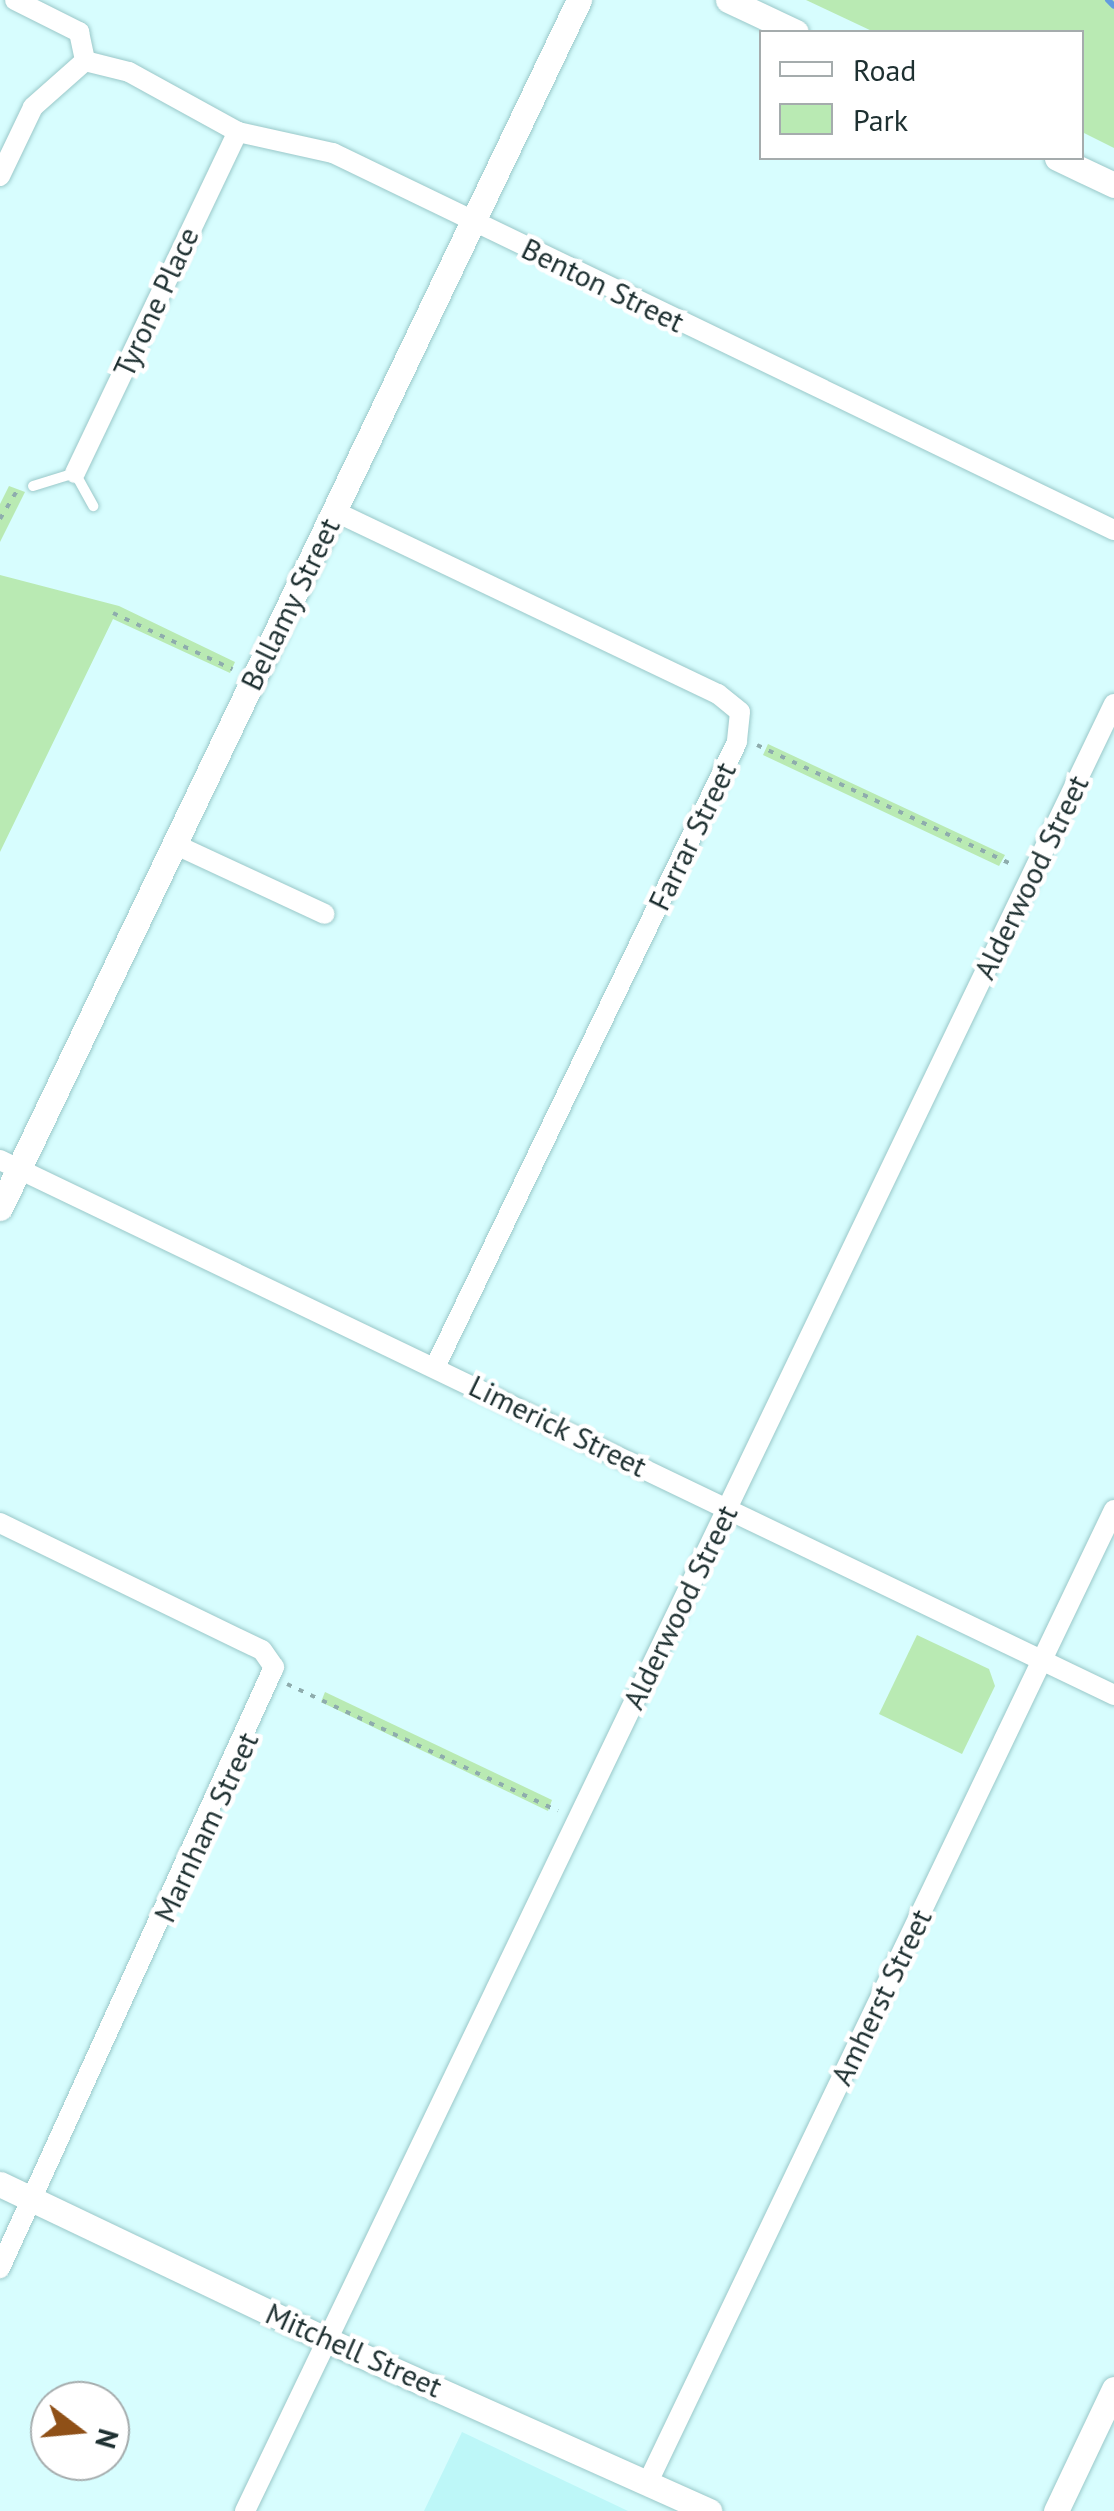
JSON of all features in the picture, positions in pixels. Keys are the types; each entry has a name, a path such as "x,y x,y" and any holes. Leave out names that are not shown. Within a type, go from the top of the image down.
{"street":[{"path":"0,176 33,107 85,61 79,32 14,0"},
{"name":"Bellamy Street","path":"0,1208 10,1164 174,844 579,0"},
{"path":"728,0 792,30"},
{"name":"Benton Street","path":"85,61 129,72 238,132 332,153 1114,530"},
{"name":"Tyrone Place","path":"75,473 238,132"},
{"path":"1061,160 1114,184"},
{"name":"Farrar Street","path":"334,511 718,694 740,712 737,742 436,1367"},
{"name":"Alderwood Street","path":"245,2511 1114,704"},
{"path":"174,844 325,914"},
{"name":"Limerick Street","path":"10,1164 1114,1695"},
{"name":"Amherst Street","path":"648,2482 1114,1510"},
{"path":"0,1523 262,1650 274,1668 272,1684"},
{"name":"Marnham Street","path":"0,2268 272,1684"},
{"name":"Mitchell Street","path":"0,2184 327,2340 710,2511"},
{"path":"1056,2511 1114,2389"}],"lane":[{"path":"33,486 75,473 93,506"}],"path":[{"path":"0,520 14,490 33,486"},
{"path":"113,614 254,679"},
{"path":"737,742 765,746 1033,875"},
{"path":"272,1684 300,1685 578,1820"}],"shaded area":[{"path":"462,2432 628,2511 424,2511"}],"green space":[{"path":"806,0 1114,0 1114,148 1084,133 1084,30 870,30"},
{"path":"9,486 25,492 0,542 0,504"},
{"path":"0,575 119,606 235,662 230,673 113,619 0,852"},
{"path":"768,744 1005,855 999,866 763,755"},
{"path":"917,1635 989,1669 995,1686 962,1754 879,1714"},
{"path":"325,1692 552,1800 548,1811 321,1702"}],"waterway":[{"path":"1108,0 1114,6"}]}
